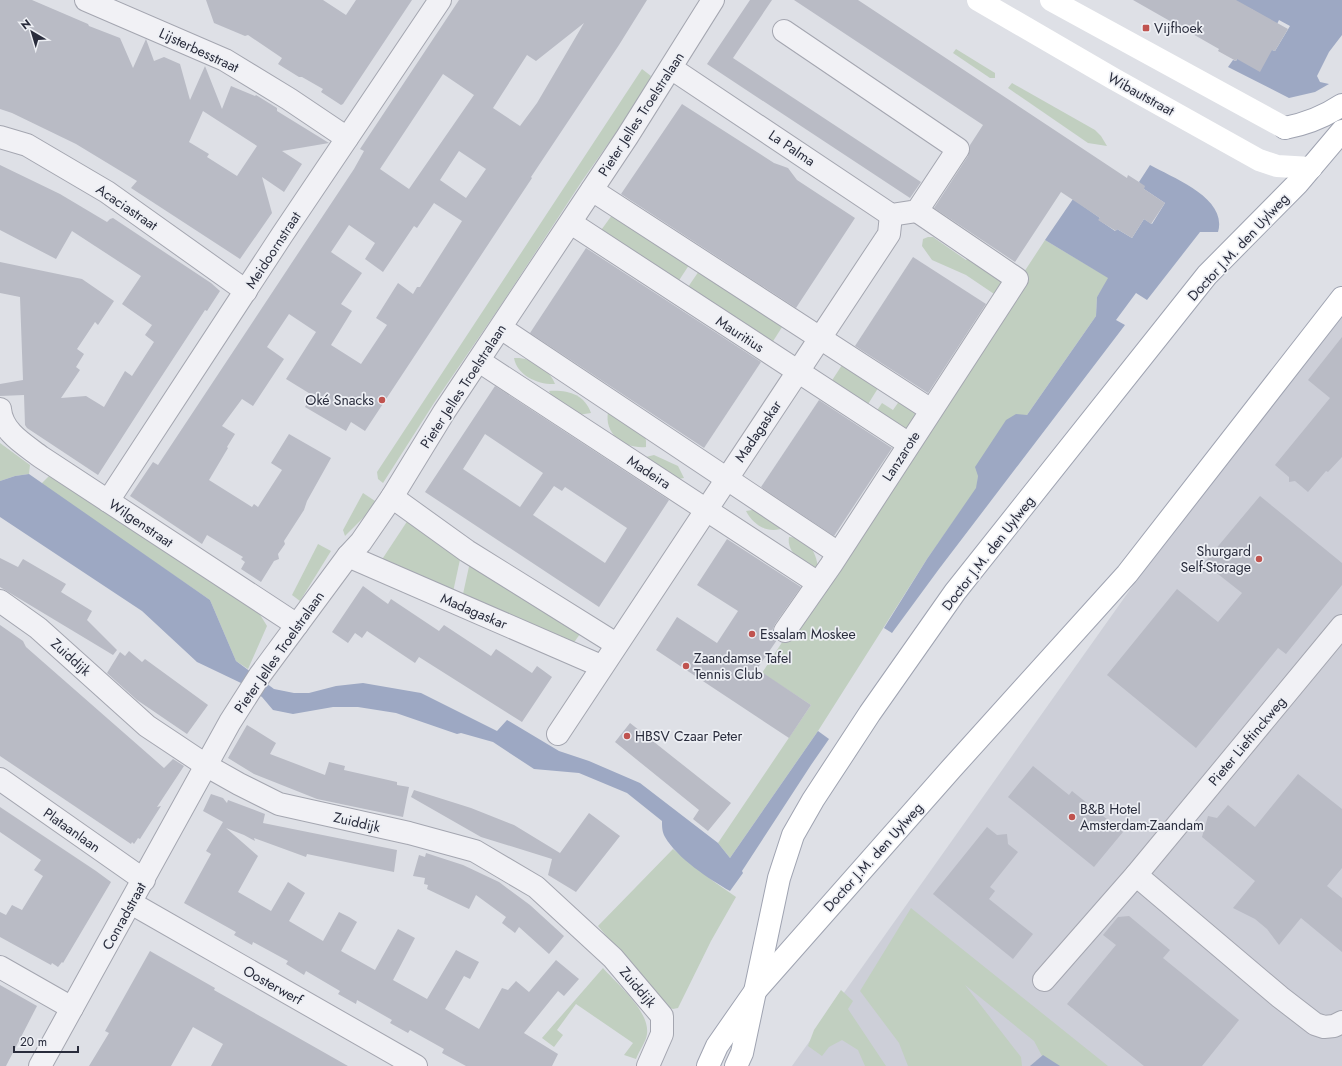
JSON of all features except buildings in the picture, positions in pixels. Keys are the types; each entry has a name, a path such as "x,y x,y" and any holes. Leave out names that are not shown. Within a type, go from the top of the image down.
{"main road":[{"name":"Wibautstraat","path":"978,0 1114,79 1208,130 1259,160 1277,166 1311,168"},
{"path":"1051,0 1285,128 1303,125 1326,115 1342,105"},
{"name":"Doctor J.M. den Uylweg","path":"736,1066 742,1053 779,878 793,834 813,800 870,713 955,592 1207,275 1265,218 1311,168 1342,131"},
{"name":"Doctor J.M. den Uylweg","path":"708,1066 717,1046 756,990 951,769 1128,574 1342,298"}],"street":[{"name":"Lijsterbesstraat","path":"86,0 225,60 289,99 347,138"},
{"name":"Meidoornstraat","path":"108,501 347,138 440,0"},
{"name":"Pieter Jelles Troelstralaan","path":"206,766 260,675 348,556 361,542 392,497 479,361 571,223 713,0"},
{"path":"784,31 958,149 916,211 891,215"},
{"name":"La Palma","path":"671,68 891,215"},
{"name":"Acaciastraat","path":"0,137 27,145 107,192 246,291"},
{"path":"592,190 931,410"},
{"name":"Lanzarote","path":"785,631 838,553 1017,279 916,211"},
{"name":"Madagaskar","path":"558,734 601,666 889,234 891,215"},
{"name":"Mauritius","path":"571,223 909,444"},
{"path":"501,328 838,553"},
{"name":"Madeira","path":"479,361 818,583"},
{"name":"Wilgenstraat","path":"0,409 1,418 12,435 41,457 297,625"},
{"path":"392,497 467,551 616,644"},
{"name":"Madagaskar","path":"348,556 601,666"},
{"name":"Zuiddijk","path":"0,601 38,628 147,726 206,766 279,804 409,833 475,851 536,887 613,958 662,1016 662,1034 648,1066"},
{"name":"Pieter Lieftinckweg","path":"1044,980 1136,875 1342,626"},
{"name":"Conradstraat","path":"40,1066 206,766"},
{"name":"Plataanlaan","path":"0,779 144,880"},
{"path":"1136,875 1315,1024 1324,1027 1334,1026 1342,1022"},
{"name":"Oosterwerf","path":"131,903 416,1066"},
{"path":"0,967 72,1008"}],"shaded area":[{"path":"1342,291 1342,1066 792,1066"}],"green space":[{"path":"956,49 995,73 995,78 990,78 953,53"},
{"path":"642,69 651,76 643,94 582,181 503,302 434,403 383,483 378,479 377,472"},
{"path":"1012,83 1095,130 1107,146 1088,143 1008,88"},
{"path":"615,211 691,262 676,285 599,233"},
{"path":"933,237 966,260 969,256 1009,281 1000,298 966,275 932,260 922,246 923,239"},
{"path":"1045,240 1109,278 1097,297 1096,316 1027,415 978,476 977,488 927,559 818,731 730,858 718,843 811,705 762,673"},
{"path":"701,268 784,324 770,346 686,290"},
{"path":"514,358 527,359 544,368 555,384 542,383 530,378 519,370"},
{"path":"844,362 880,385 865,409 829,385"},
{"path":"549,391 563,391 580,397 591,413 578,415 553,399"},
{"path":"900,400 920,413 906,435 874,415 882,403 893,410"},
{"path":"608,412 644,431 646,447 631,446 618,439 609,427"},
{"path":"0,443 30,465 29,474 15,476 0,481"},
{"path":"654,455 678,466 684,478 677,479 647,462 646,457"},
{"path":"49,476 256,608 267,626 248,669 236,661 210,600 41,484"},
{"path":"363,493 378,503 345,536 343,530"},
{"path":"758,509 786,527 774,530 763,528 758,525 746,511"},
{"path":"408,520 461,555 453,592 381,561"},
{"path":"789,537 801,540 810,546 815,556 818,568 802,561 793,553 790,548"},
{"path":"318,544 331,551 300,601 292,595"},
{"path":"470,562 582,631 573,644 461,603"},
{"path":"673,849 713,881 736,897 711,941 678,1008 673,1009 665,1006 598,926"},
{"path":"911,908 1108,1066 1058,1066 1042,1056 1034,1041 965,985 1021,1057 1022,1066 908,1066 899,1043 860,991"},
{"path":"603,968 638,1007 647,1025 647,1034 636,1059 624,1055 633,1043 576,1004 557,1030 563,1035 554,1047 542,1038"},
{"path":"841,990 853,1001 848,1009 886,1066 865,1066 858,1050 842,1040 829,1047 822,1056 808,1046 814,1030"}],"water":[{"path":"1230,0 1342,0 1342,35 1329,52 1317,76 1320,82 1329,84 1315,92 1289,98 1228,67 1233,60 1236,61 1237,59 1272,50 1275,51 1290,26 1279,20 1276,26 1254,11"},
{"path":"1150,165 1184,183 1207,199 1215,209 1219,220 1218,232 1200,232 1147,300 1136,293 1116,320 1125,325 892,633 884,628 927,559 976,488 978,476 975,467 1006,420 1016,414 1027,415 1096,316 1097,297 1108,278 1045,240 1073,199 1100,218 1099,220 1115,231 1117,229 1132,238 1144,219 1152,224 1165,203 1144,189 1139,182"},
{"path":"29,474 210,600 236,661 274,689 294,693 309,693 336,686 363,683 421,693 497,731 507,720 559,751 589,761 640,783 718,843 730,858 818,731 829,739 730,891 703,874 677,853 664,835 662,821 627,793 579,773 534,769 493,742 461,733 457,734 396,713 358,707 333,707 293,714 273,710 262,697 241,683 197,662 142,611 0,517 0,481 15,476"},
{"path":"1043,1055 1060,1066 1030,1066"}],"place":[{"name":"Vijfhoek","path":"1146,28"},
{"name":"Oké Snacks","path":"382,400"},
{"name":"Shurgard Self-Storage","path":"1259,559"},
{"name":"Essalam Moskee","path":"752,634"},
{"name":"Zaandamse Tafel Tennis Club","path":"686,666"},
{"name":"HBSV Czaar Peter","path":"627,736"},
{"name":"B&B Hotel Amsterdam-Zaandam","path":"1072,817"}]}
